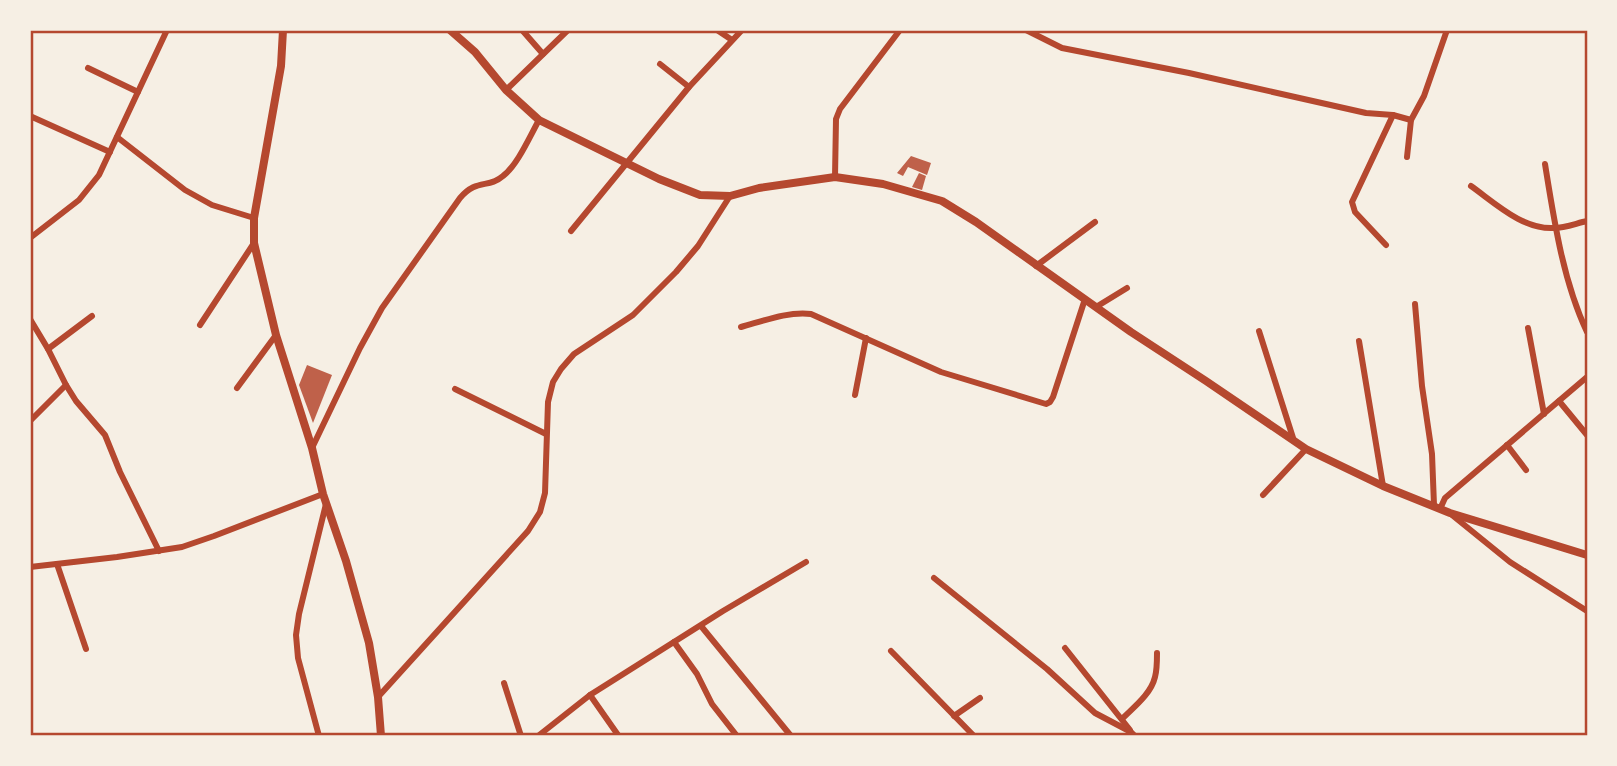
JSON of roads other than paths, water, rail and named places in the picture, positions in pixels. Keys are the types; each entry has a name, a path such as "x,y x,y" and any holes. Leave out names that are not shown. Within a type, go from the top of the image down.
{"street":[{"path":"30,238 79,200 99,175 167,30"},
{"path":"283,30 281,66 254,218 254,243 276,335 369,643 378,697 379,735"},
{"path":"450,30 475,52 506,90 539,120 659,179 699,195 730,196 759,188 835,177 883,184 942,201 1295,443 1383,486 1450,513 1587,555"},
{"path":"522,30 543,54"},
{"path":"506,90 568,30"},
{"path":"717,30 732,40"},
{"path":"571,231 689,87 742,30"},
{"path":"835,177 836,119 840,109 900,30"},
{"path":"1026,30 1062,48 1189,73 1366,113 1393,115 1411,120"},
{"path":"1407,157 1411,120 1424,96 1447,30"},
{"path":"660,64 689,87"},
{"path":"88,68 138,92"},
{"path":"1386,245 1355,212 1352,202 1393,115"},
{"path":"30,116 110,152"},
{"path":"312,448 360,348 390,297 460,198 469,188 491,183 502,177 512,167 539,120"},
{"path":"117,137 185,190 212,205 254,218"},
{"path":"1545,164 1556,228 1575,302 1587,332"},
{"path":"1471,186 1523,221 1539,227 1556,228 1587,221"},
{"path":"378,697 528,531 540,512 545,492 548,402 553,382 561,369 574,354 633,315 676,272 698,246 730,196"},
{"path":"1036,266 1095,222"},
{"path":"200,325 254,243"},
{"path":"1096,307 1127,288"},
{"path":"741,327 803,313 821,317 941,372 1046,404 1053,397 1085,299"},
{"path":"1415,304 1437,507"},
{"path":"48,349 92,316"},
{"path":"30,319 66,386 105,435 159,551"},
{"path":"1528,328 1544,414"},
{"path":"1259,331 1295,443"},
{"path":"237,388 276,335"},
{"path":"855,395 866,338"},
{"path":"1359,341 1383,486"},
{"path":"1437,507 1587,377"},
{"path":"30,421 66,386"},
{"path":"455,389 546,434"},
{"path":"1559,401 1587,435"},
{"path":"1507,445 1527,470"},
{"path":"1263,495 1306,449"},
{"path":"30,567 182,547 323,494"},
{"path":"319,736 298,658 296,635 326,504"},
{"path":"1450,513 1510,562 1587,611"},
{"path":"538,736 590,695 806,562"},
{"path":"57,565 86,649"},
{"path":"934,578 1046,669 1095,713 1133,734"},
{"path":"701,626 791,736"},
{"path":"674,642 697,674 712,704 737,736"},
{"path":"1065,648 1133,734"},
{"path":"891,651 974,736"},
{"path":"1122,719 1152,686 1156,676 1157,653"},
{"path":"504,683 521,736"},
{"path":"590,695 618,735"},
{"path":"954,716 981,698"}]}
